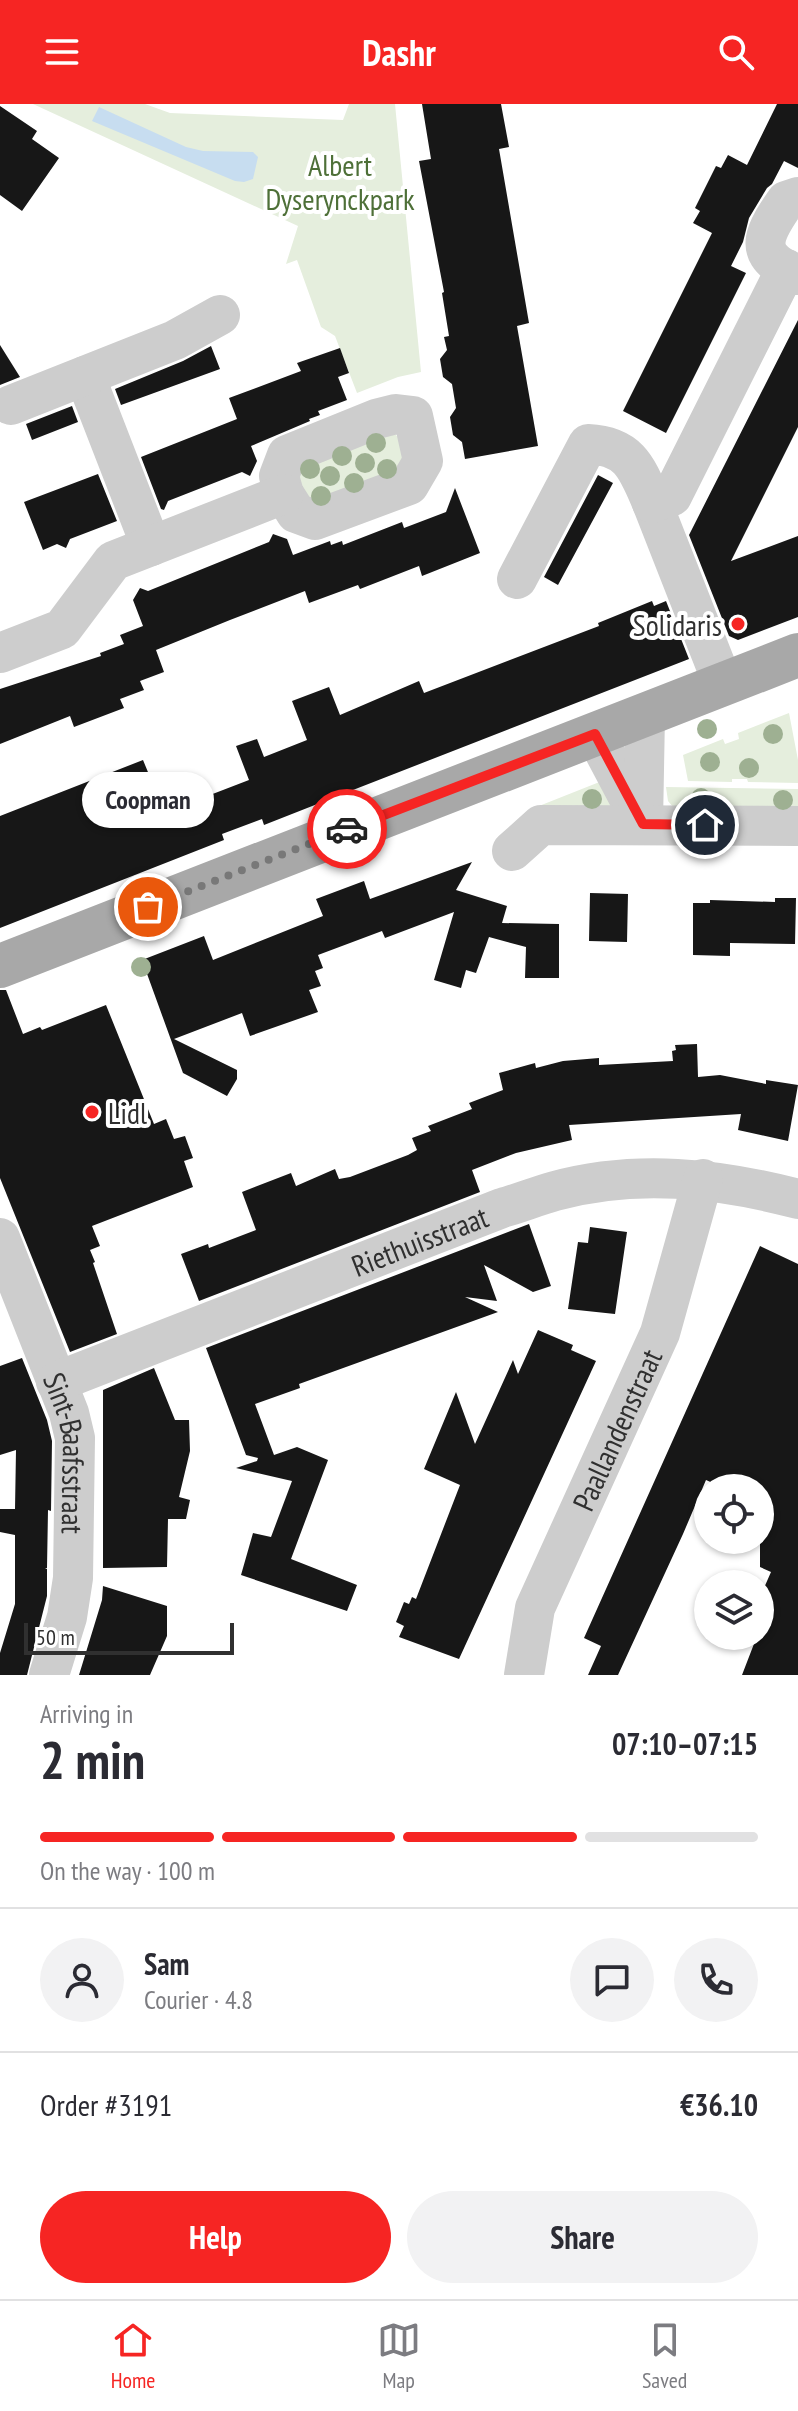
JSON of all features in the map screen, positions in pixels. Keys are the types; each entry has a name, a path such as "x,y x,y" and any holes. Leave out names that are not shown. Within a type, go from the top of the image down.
{"main road":[{"path":"0,966 798,655"}],"street":[{"path":"652,503 672,496 792,272 773,262 766,250 766,235 786,201 798,197"},
{"path":"11,405 175,340 220,315"},
{"path":"85,376 151,546"},
{"path":"517,579 588,444 604,445 625,454 638,469 723,684"},
{"path":"0,653 62,629 113,561 284,494"},
{"path":"643,824 645,715"},
{"path":"595,734 643,824"},
{"path":"512,851 541,825 798,826"},
{"name":"Riethuisstraat","path":"56,1382 502,1208 556,1190 623,1180 703,1179 798,1199"},
{"name":"Paallandenstraat","path":"524,1675 535,1608 660,1333 703,1179"},
{"name":"Sint-Baafsstraat","path":"0,1238 69,1413 75,1438 73,1578 67,1617 49,1675"}],"green space":[{"name":"Albert Dyserynckpark","path":"33,104 145,104 170,113 343,120 349,104 395,104 421,372 398,377 357,393 335,336 321,327 297,260 286,264 298,226"},
{"path":"395,434 404,444 402,470 324,504 306,501 296,474 307,459"},
{"path":"789,713 798,760 798,783 748,782 747,779 732,779 732,782 688,781 683,755 723,739 725,744 739,739 738,733"},
{"path":"602,781 618,812 539,806"},
{"path":"666,787 798,789 798,811 673,807 668,801"}],"water":[{"path":"99,107 186,147 203,151 253,152 258,157 253,179 235,181 92,121"}],"building":[{"path":"422,104 501,104 509,147 499,149 529,323 517,326 538,446 465,459 462,442 453,435 450,417 456,408 452,384 443,377 440,359 447,350 444,337 449,336 444,292 419,161 431,159"},
{"path":"777,104 798,104 798,168 784,161 749,218 743,242 731,266 746,273 666,433 623,411 712,233 693,223 700,211 695,208 716,166 721,168 728,155 747,165"},
{"path":"0,106 37,131 32,139 59,158 22,211 0,195"},
{"path":"798,320 798,427 731,561 798,536 798,617 738,640 729,636 689,535"},
{"path":"0,345 20,377 0,385"},
{"path":"211,346 220,369 121,405 115,389"},
{"path":"340,348 349,373 338,377 347,400 318,411 320,415 310,421 251,446 257,461 250,476 242,472 168,501 164,510 161,509 141,457 237,419 229,398 301,371 297,363"},
{"path":"72,406 78,422 32,440 26,424"},
{"path":"98,474 117,521 70,539 66,548 57,544 43,550 24,502"},
{"path":"598,475 613,483 558,585 544,577"},
{"path":"455,488 480,553 422,576 419,566 360,589 358,585 309,603 305,591 230,620 156,650 164,672 140,681 144,690 120,699 124,708 74,727 70,716 0,744 0,689 101,656 100,653 124,644 120,635 143,626 133,600 140,588 148,591 269,542 273,534 287,539 293,555 330,541 331,545 342,541 343,545 402,522 404,528 446,512"},
{"path":"652,601 654,606 666,601 689,659 335,797 331,793 325,801 264,825 262,819 222,834 224,840 0,928 0,816 143,760 164,811 249,780 236,746 257,739 264,757 307,740 292,701 329,687 340,715 419,681 424,693 599,626 598,623"},
{"path":"472,862 456,890 507,906 502,923 559,924 559,978 525,978 526,947 489,937 476,973 466,970 461,988 434,980 454,912 385,938 382,931 318,955 323,968 315,971 321,986 309,990 318,1012 250,1036 242,1013 174,1039 237,1070 237,1079 227,1096 183,1073 142,960 204,936 213,960 323,916 316,899 364,881 370,899"},
{"path":"590,893 628,894 627,942 589,941"},
{"path":"775,898 796,898 795,944 730,943 730,956 693,955 693,903 710,903 710,900 775,902"},
{"path":"0,990 6,990 23,1034 40,1027 42,1030 106,1005 154,1124 166,1119 174,1139 185,1136 193,1158 184,1161 193,1187 92,1226 100,1246 90,1250 93,1263 117,1334 70,1352 0,1178"},
{"path":"697,1044 698,1077 720,1075 766,1084 766,1080 798,1085 788,1141 738,1130 741,1114 569,1125 572,1140 516,1153 472,1170 480,1192 199,1301 181,1254 208,1244 209,1248 256,1230 242,1192 291,1173 296,1186 335,1169 339,1179 350,1177 408,1155 417,1150 412,1138 431,1131 428,1126 472,1109 469,1103 503,1090 499,1073 535,1063 536,1068 563,1061 599,1058 599,1065 673,1061 675,1045"},
{"path":"529,1224 551,1286 533,1292 484,1265 497,1301 465,1297 498,1312 299,1384 300,1388 255,1404 274,1455 297,1447 328,1460 291,1559 357,1585 347,1611 241,1575 253,1533 271,1537 292,1481 236,1468 258,1458 246,1455 206,1348"},
{"path":"590,1227 627,1232 615,1314 568,1309 578,1242 588,1243"},
{"path":"760,1246 798,1264 798,1675 742,1675 752,1650 774,1650 774,1570 760,1567 760,1554 774,1554 774,1474 694,1474 694,1508 618,1675 588,1675 601,1646 584,1638"},
{"path":"538,1330 573,1345 571,1350 596,1361 459,1659 399,1637 404,1626 396,1622 404,1602 409,1604 412,1597 416,1599 460,1485 424,1469 456,1392 475,1444 513,1360 518,1374"},
{"path":"22,1358 47,1420 52,1441 51,1511 48,1510 45,1568 47,1596 27,1675 0,1675 0,1653 15,1604 15,1535 0,1532 0,1509 15,1509 16,1450 0,1455 0,1366"},
{"path":"154,1368 175,1420 189,1420 190,1451 179,1497 190,1500 186,1519 168,1519 167,1567 103,1568 103,1390"},
{"path":"103,1586 167,1606 167,1636 150,1675 79,1675 102,1600"}],"way so far":[{"path":"148,907 347,829"}],"place":[{"name":"Solidaris","path":"738,624"},
{"name":"Coopman","path":"148,907"},
{"name":"Lidl","path":"92,1112"}],"route":[{"path":"347,829 595,734 643,824 705,825"}]}
